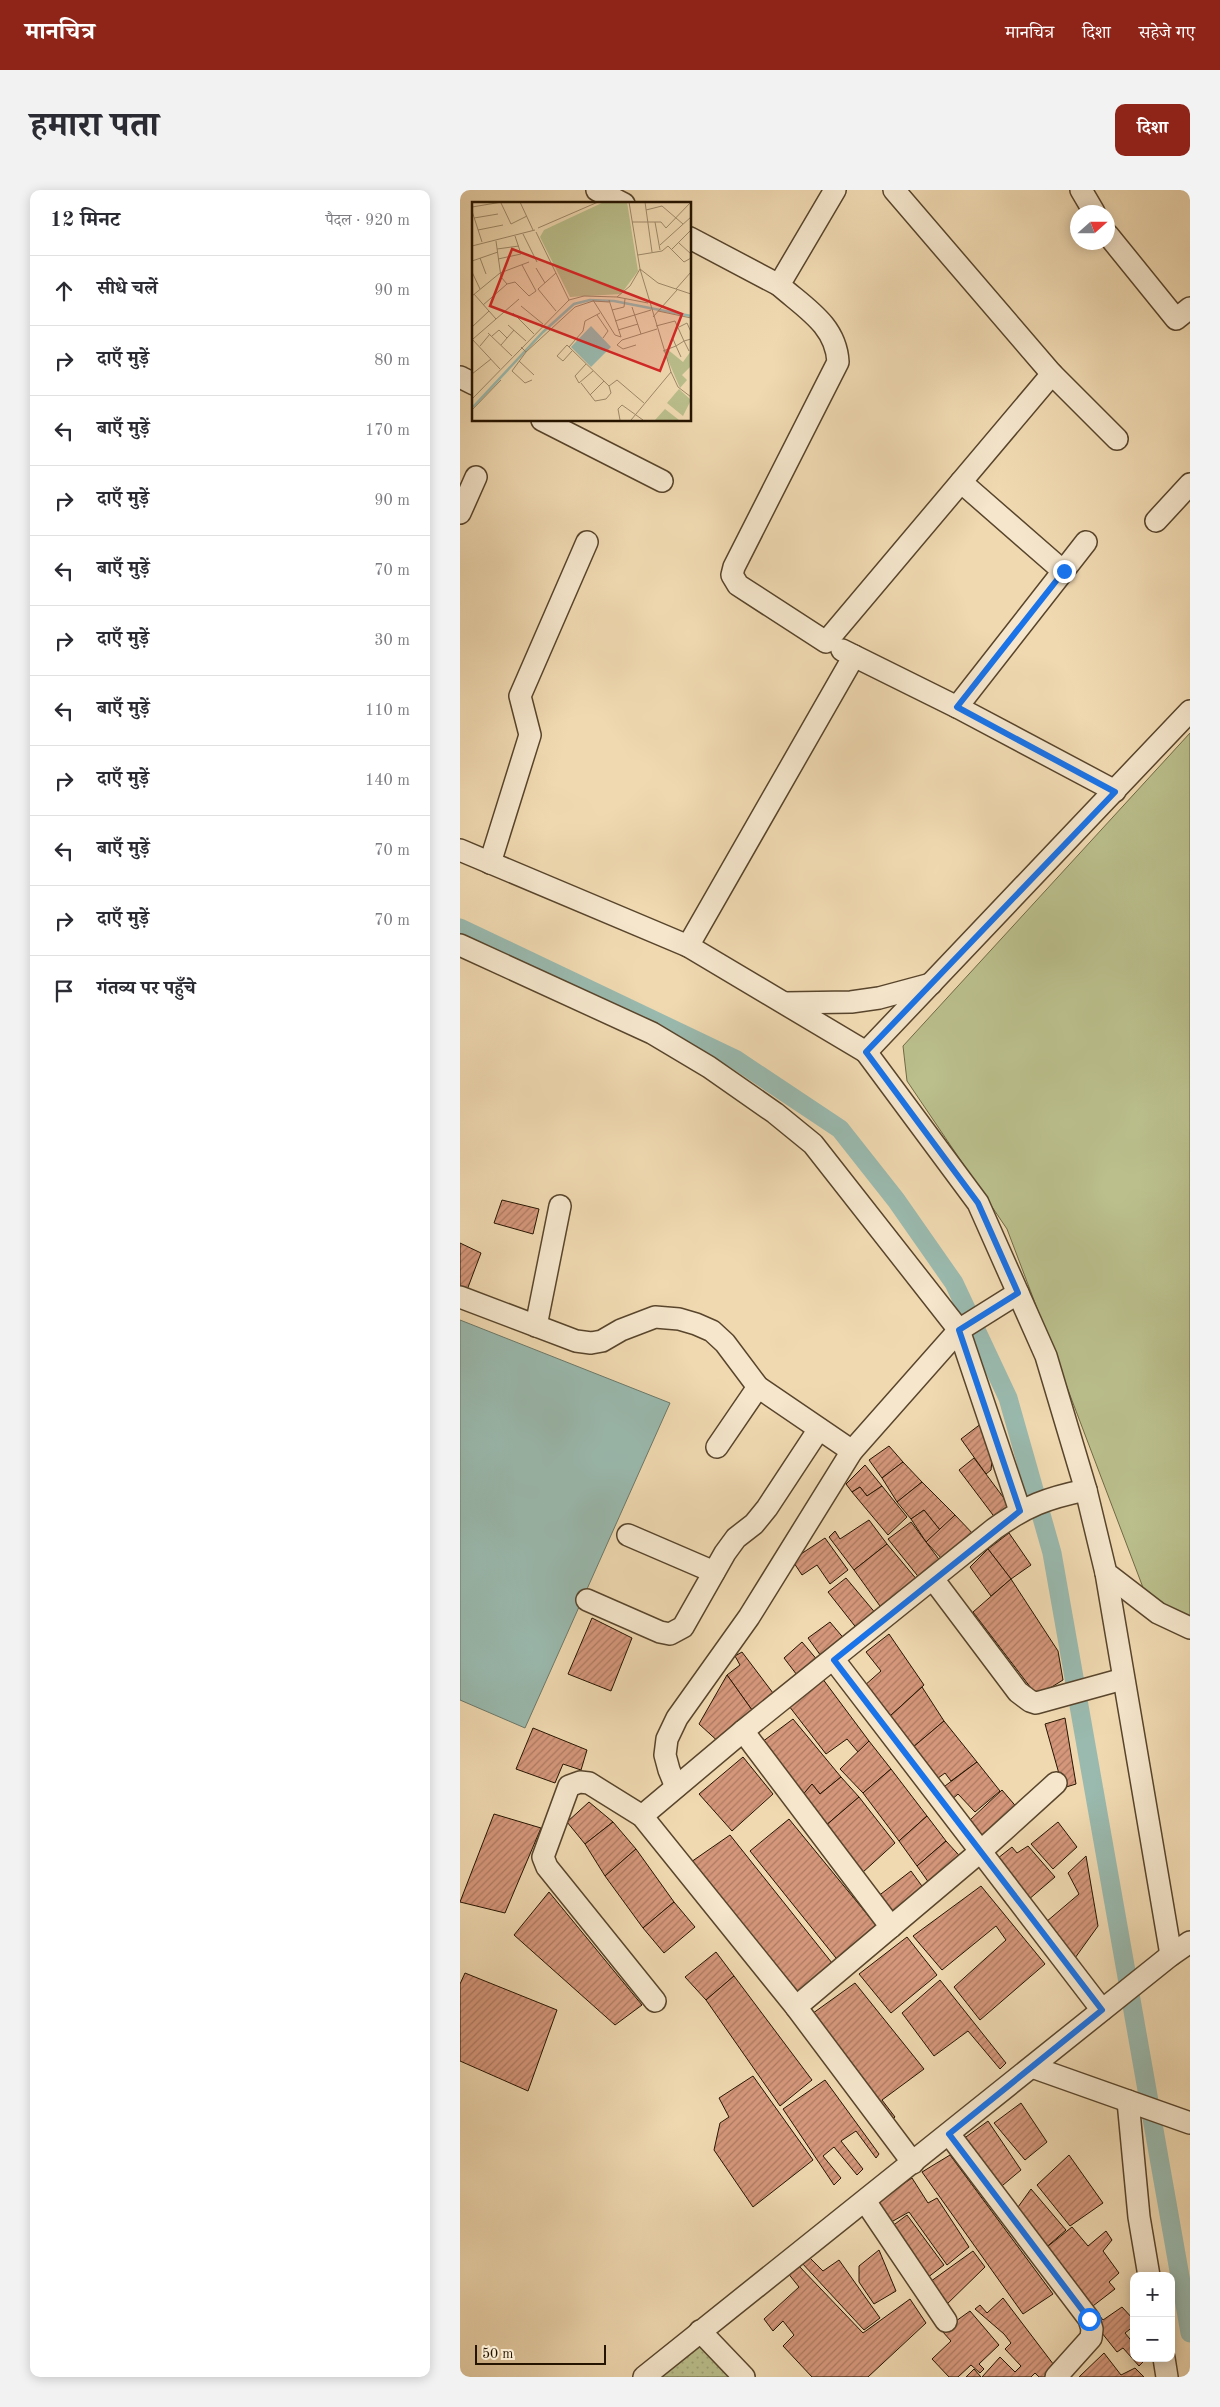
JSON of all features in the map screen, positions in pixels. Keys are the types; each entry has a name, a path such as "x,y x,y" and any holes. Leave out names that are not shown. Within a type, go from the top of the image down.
{"street":[{"path":"597,190 620,202"},
{"path":"779,285 835,190"},
{"path":"894,190 1052,374 1118,439"},
{"path":"1081,190 1090,205"},
{"path":"691,239 779,285 832,334 837,350 838,362 734,567 732,575 738,586 826,642 957,707 1115,792"},
{"path":"1115,245 1176,320 1190,308"},
{"path":"826,642 1052,374"},
{"path":"460,377 472,383"},
{"path":"544,421 662,481"},
{"path":"460,513 476,477"},
{"path":"961,482 1064,571"},
{"path":"1156,521 1190,484"},
{"path":"490,863 530,735 520,696 587,542"},
{"path":"957,707 1086,542"},
{"path":"688,946 854,656"},
{"path":"866,1052 1115,792 1190,710"},
{"path":"460,850 688,946 866,1052 978,1203 1046,1356 1086,1490 1106,1574 1171,1955"},
{"path":"460,945 652,1034 709,1068 775,1113 813,1144 964,1327 1024,1509"},
{"path":"782,1002 851,1002 879,998 931,984"},
{"path":"536,1326 560,1206"},
{"path":"676,1787 665,1755 667,1739 677,1718 749,1617 852,1451 964,1327 1018,1293"},
{"path":"460,1297 576,1341 591,1343 602,1341 621,1330 655,1317 679,1319 712,1331 725,1343 758,1387 852,1451"},
{"path":"717,1447 758,1387"},
{"path":"587,1600 660,1632 670,1634 683,1627 714,1572 736,1538 767,1508 819,1428"},
{"path":"642,1816 743,1731 1024,1509 1057,1496 1086,1490"},
{"path":"628,1535 714,1572"},
{"path":"1106,1574 1158,1613 1190,1628"},
{"path":"933,1579 1018,1692 1030,1701 1036,1703 1124,1679"},
{"path":"834,1660 1102,2010"},
{"path":"743,1731 891,1927"},
{"path":"655,2001 546,1867 543,1857 569,1786 580,1782 589,1783 642,1816 796,2007 914,2162"},
{"path":"796,2007 981,1851 1056,1783"},
{"path":"644,2377 1171,1955 1190,1942"},
{"path":"1032,2067 1190,2122"},
{"path":"1128,2101 1139,2217 1148,2272"},
{"path":"949,2134 1089,2319 1092,2329 1091,2338 1056,2377"},
{"path":"865,2201 946,2320"},
{"path":"700,2331 744,2377"},
{"path":"1165,2362 1167,2377"}],"green space":[{"path":"1190,733 1190,1624 1150,1606 1007,1229 907,1081 903,1046"},
{"path":"704,2338 730,2377 662,2377"}],"water":[{"path":"460,1320 670,1403 525,1728 460,1700"}],"building":[{"path":"502,1200 539,1209 533,1234 494,1223"},
{"path":"460,1243 481,1253 467,1290 460,1287"},
{"path":"982,1423 993,1451 991,1470 986,1474 961,1439"},
{"path":"889,1446 903,1462 882,1478 869,1460"},
{"path":"974,1458 1012,1509 996,1519 959,1470"},
{"path":"903,1462 922,1482 897,1502 882,1478"},
{"path":"865,1465 882,1486 867,1496 860,1487 852,1492 846,1484"},
{"path":"922,1482 955,1515 940,1530 924,1510 911,1519 897,1502"},
{"path":"882,1486 907,1517 888,1535 852,1492 860,1487 867,1496"},
{"path":"924,1510 940,1530 926,1542 911,1519"},
{"path":"955,1515 976,1537 943,1560 926,1542"},
{"path":"869,1520 887,1544 854,1570 829,1537 835,1531 840,1539"},
{"path":"911,1522 941,1562 921,1580 888,1539"},
{"path":"1009,1533 1031,1565 1011,1579 988,1549"},
{"path":"825,1538 848,1570 830,1584 817,1565 802,1575 792,1560"},
{"path":"887,1544 918,1581 885,1613 854,1570"},
{"path":"988,1549 1011,1579 991,1596 970,1567"},
{"path":"846,1578 877,1615 858,1630 828,1592"},
{"path":"1011,1579 1058,1651 1063,1680 1037,1696 973,1612"},
{"path":"592,1618 632,1638 611,1691 568,1674"},
{"path":"830,1622 846,1641 828,1657 824,1652 821,1656 808,1638"},
{"path":"889,1634 924,1685 889,1717 864,1686 881,1671 866,1652"},
{"path":"802,1642 819,1662 800,1679 784,1658"},
{"path":"742,1652 773,1693 752,1710 727,1675 740,1665 735,1656"},
{"path":"727,1675 752,1710 722,1745 699,1724"},
{"path":"822,1678 869,1741 858,1752 847,1739 826,1754 789,1706"},
{"path":"922,1687 944,1721 912,1748 889,1717"},
{"path":"1065,1718 1076,1784 1063,1788 1045,1724"},
{"path":"793,1719 841,1777 820,1794 812,1784 800,1798 758,1745"},
{"path":"944,1721 977,1762 951,1781 945,1773 934,1781 912,1748"},
{"path":"533,1728 587,1750 581,1770 563,1764 555,1783 516,1769"},
{"path":"869,1741 891,1769 863,1793 840,1769"},
{"path":"743,1757 773,1794 732,1831 699,1794"},
{"path":"977,1762 1000,1791 975,1812 958,1794 949,1802 941,1789"},
{"path":"891,1769 927,1816 899,1841 863,1793"},
{"path":"841,1777 859,1797 824,1827 800,1798 812,1784 820,1794"},
{"path":"1002,1790 1019,1810 982,1844 970,1820"},
{"path":"859,1797 895,1843 862,1873 824,1827"},
{"path":"589,1802 613,1822 585,1844 567,1822"},
{"path":"494,1814 541,1828 505,1913 460,1902"},
{"path":"927,1816 946,1841 917,1866 899,1841"},
{"path":"789,1819 880,1930 840,1963 750,1851"},
{"path":"613,1822 636,1849 605,1876 585,1844"},
{"path":"1058,1822 1077,1847 1053,1869 1031,1844"},
{"path":"730,1835 836,1968 795,2000 691,1862"},
{"path":"946,1841 966,1863 934,1890 917,1866"},
{"path":"1028,1846 1055,1877 1028,1900 993,1862 1012,1847 1017,1853"},
{"path":"636,1849 674,1902 643,1928 605,1876"},
{"path":"1086,1856 1098,1926 1075,1958 1046,1922 1079,1894 1068,1873"},
{"path":"911,1871 927,1893 896,1918 877,1897"},
{"path":"981,1886 1045,1964 980,2020 954,1987 1006,1940 996,1926 942,1970 913,1936"},
{"path":"549,1892 642,2005 615,2025 514,1935"},
{"path":"674,1902 695,1927 664,1953 643,1928"},
{"path":"907,1937 937,1975 891,2013 859,1974"},
{"path":"716,1952 734,1976 706,2000 685,1977"},
{"path":"465,1973 557,2010 528,2091 460,2061 460,1984"},
{"path":"734,1976 812,2080 780,2106 706,2000"},
{"path":"940,1980 1006,2063 1000,2069 968,2031 934,2056 902,2013"},
{"path":"855,1983 924,2069 882,2100 895,2117 887,2124 809,2016"},
{"path":"753,2076 813,2160 753,2207 714,2150 720,2123 729,2117 719,2098"},
{"path":"825,2080 879,2154 876,2158 856,2131 841,2141 863,2169 857,2175 834,2147 823,2156 841,2178 834,2185 783,2109"},
{"path":"1021,2103 1047,2142 1025,2160 994,2123"},
{"path":"988,2121 1021,2170 997,2190 959,2142"},
{"path":"950,2155 1053,2294 1023,2314 922,2172"},
{"path":"1069,2155 1103,2203 1070,2226 1037,2185"},
{"path":"912,2178 928,2203 937,2198 969,2247 947,2265 909,2212 886,2225 871,2205"},
{"path":"1031,2189 1066,2230 1042,2251 1013,2214"},
{"path":"907,2215 944,2265 923,2281 887,2230"},
{"path":"1072,2227 1088,2246 1106,2231 1112,2240 1103,2251 1119,2273 1109,2282 1115,2289 1089,2309 1042,2251"},
{"path":"879,2250 896,2291 874,2304 859,2282 859,2266"},
{"path":"973,2251 985,2267 944,2307 927,2284"},
{"path":"808,2256 823,2271 839,2260 880,2318 864,2330 801,2262"},
{"path":"798,2265 863,2333 910,2299 926,2323 868,2377 812,2377 783,2346 794,2335 783,2321 773,2331 764,2319 799,2287 787,2272"},
{"path":"1003,2298 1060,2373 1055,2377 1039,2377 1035,2373 1031,2377 982,2377 1000,2357 1015,2372 1021,2366 1005,2349 1011,2343 1004,2334 975,2309 980,2305 987,2313"},
{"path":"1093,2307 1103,2320 1122,2307 1130,2316 1130,2329 1125,2333 1130,2339 1130,2356 1123,2348 1117,2352 1086,2313"},
{"path":"970,2311 999,2345 979,2364 984,2369 980,2373 971,2365 958,2377 949,2377 932,2359 951,2341 942,2331"},
{"path":"1104,2353 1121,2375 1135,2368 1144,2377 1079,2377"},
{"path":"974,2369 981,2377 966,2377"}],"waterway":[{"path":"460,928 735,1059 840,1129 896,1200 954,1283 1008,1398 1052,1553 1190,2333"}],"route":[{"path":"1064,571 957,707 1115,792 866,1052 978,1203 1018,1293 959,1330 1020,1511 994,1529 834,1660 1102,2010 949,2134 1089,2319"}]}
